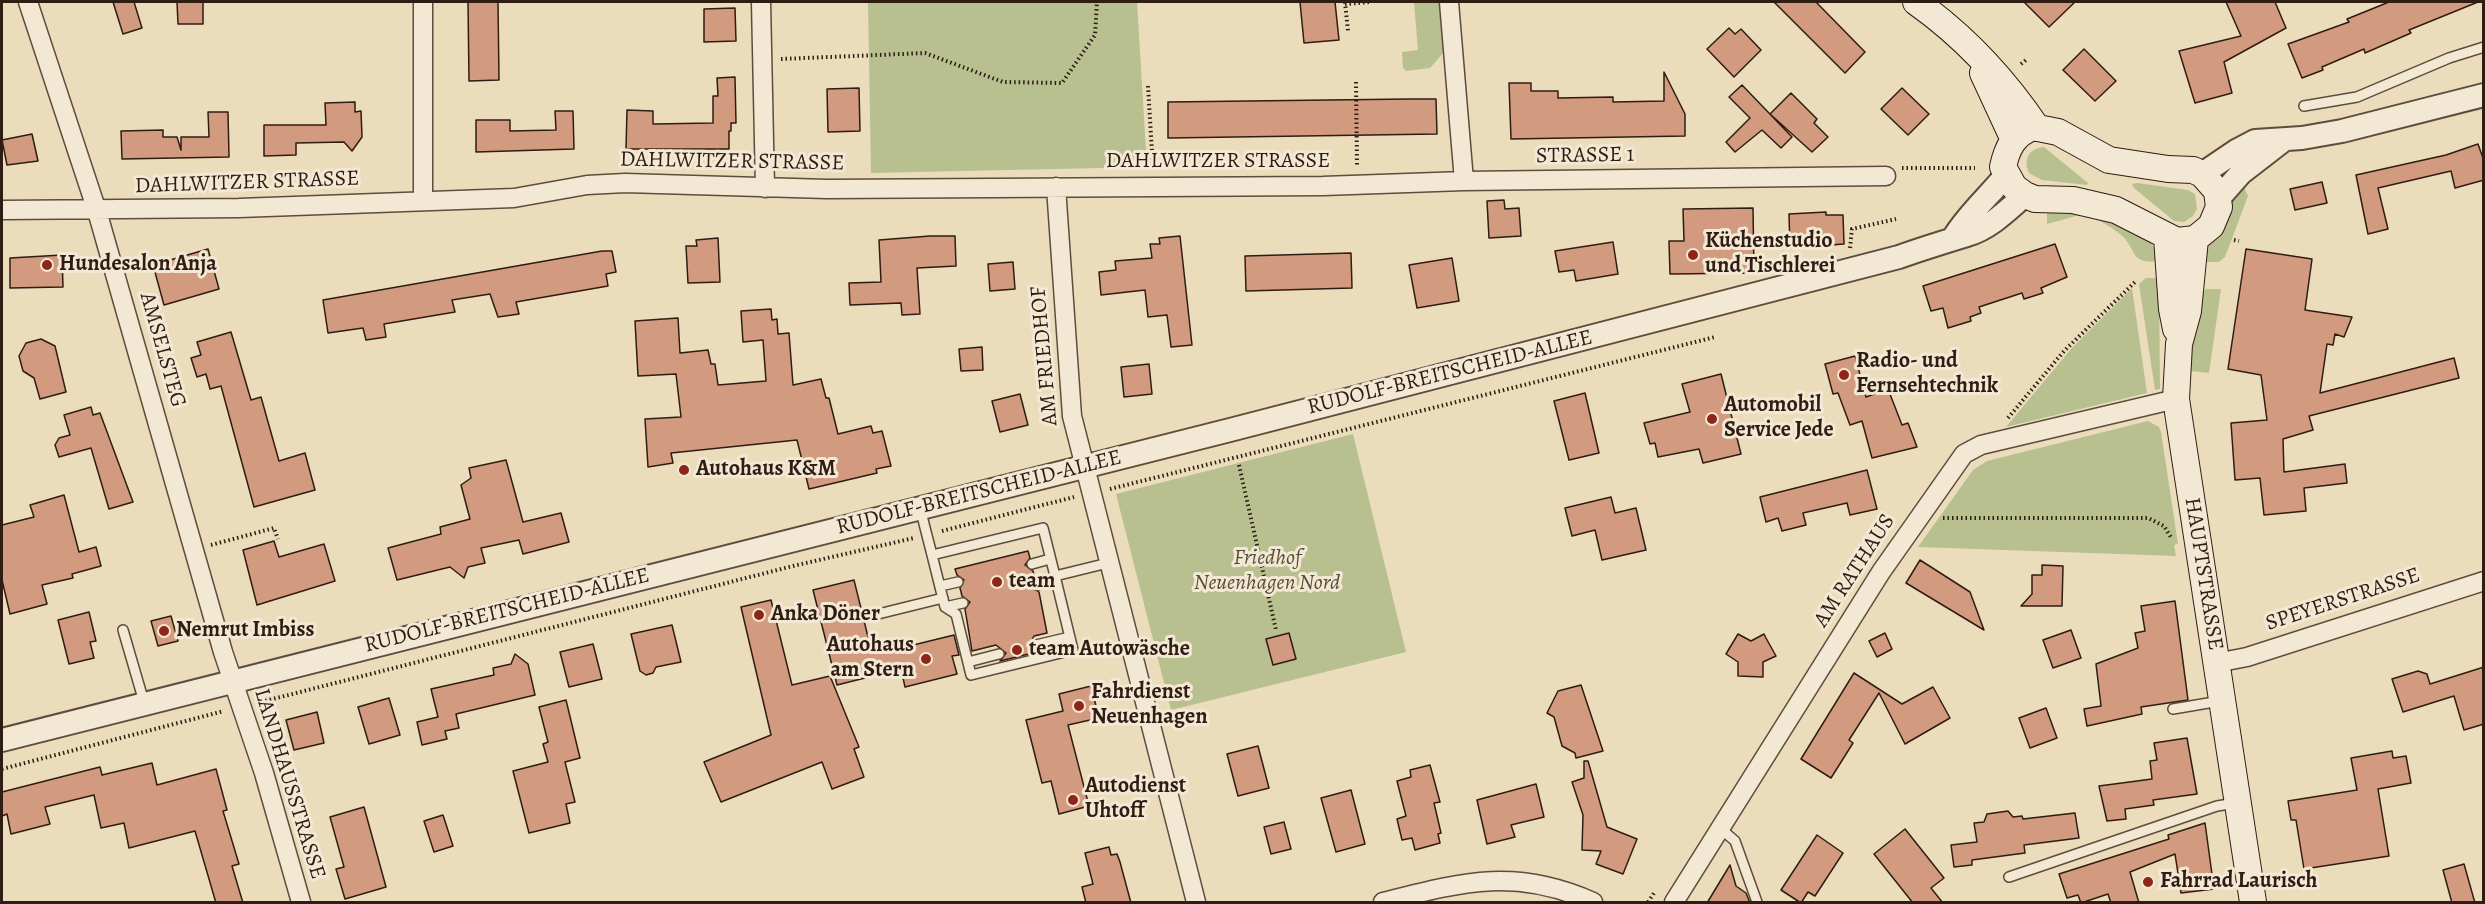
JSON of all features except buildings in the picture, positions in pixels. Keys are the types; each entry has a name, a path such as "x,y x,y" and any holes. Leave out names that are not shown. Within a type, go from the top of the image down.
{"main road":[{"path":"1916,2 1944,22 1971,48 2015,95 2037,128"},
{"path":"1971,48 2014,140"},
{"path":"2037,128 2058,132 2109,160 2168,169 2193,170 2202,174 2217,191 2218,216 2211,226 2195,239 2177,241 2116,210 2073,200 2035,199 2025,195 2014,187 2003,167 2006,152 2014,140 2023,131 2037,128"},
{"name":"HAUPTSTRASSE","path":"2167,237 2172,309 2179,344"},
{"name":"HAUPTSTRASSE","path":"2195,239 2188,311 2179,344 2176,399 2253,903"}],"street":[{"name":"AMSELSTEG","path":"28,2 97,211 232,680"},
{"path":"423,2 423,200"},
{"path":"761,2 765,188"},
{"path":"1449,2 1464,181"},
{"path":"2202,174 2255,141 2285,139 2385,122 2484,95"},
{"path":"2219,198 2241,173 2285,139"},
{"path":"1954,237 1964,221 1985,202 2006,175"},
{"name":"STRASSE 1","path":"1464,181 1886,176"},
{"name":"DAHLWITZER STRASSE","path":"2,210 97,211 239,208 514,198 587,185 616,184 765,188 1056,187 1464,181"},
{"name":"AM FRIEDHOF","path":"1056,187 1072,416 1196,903"},
{"name":"RUDOLF-BREITSCHEID-ALLEE","path":"2,740 1899,257 1954,237 1967,235 1993,222 2025,195"},
{"name":"AM RATHAUS","path":"1674,903 1881,573 1964,454 1981,445 2176,399"},
{"name":"SPEYERSTRASSE","path":"2216,663 2247,657 2484,581"},
{"name":"LANDHAUSSTRASSE","path":"232,680 264,773 301,903"},
{"path":"1383,903 1463,882 1491,880 1520,881 1547,886 1569,891 1593,903"}],"lane":[{"path":"2304,106 2357,97 2449,58 2484,47"},
{"path":"920,508 944,603 956,614 971,675 1073,650 1043,528 932,555"},
{"path":"1032,564 1050,559"},
{"path":"1037,585 1108,563"},
{"path":"940,586 958,582"},
{"path":"870,616 944,603 963,603"},
{"path":"123,630 144,702"},
{"path":"1036,645 1070,637"},
{"path":"968,662 999,654"},
{"path":"2173,709 2222,701"},
{"path":"2008,877 2217,806 2238,803"},
{"path":"1720,828 1735,841 1757,903"}],"path":[{"path":"762,59 925,53 1003,82 1062,83 1095,35 1097,2"},
{"path":"1348,31 1345,3 1370,2"},
{"path":"2021,64 2026,60"},
{"path":"1356,82 1357,184"},
{"path":"1148,86 1155,186"},
{"path":"1886,176 1900,168 1975,168"},
{"path":"1850,244 1852,229 1896,219"},
{"path":"2003,423 2064,351 2136,281"},
{"path":"2,769 782,569 1195,469 1715,337"},
{"path":"1239,465 1276,630"},
{"path":"1936,519 2148,518 2164,526 2174,542"},
{"path":"210,545 274,528 278,539"}],"green space":[{"path":"868,2 1137,2 1147,167 871,173"},
{"path":"1414,2 1441,2 1445,51 1430,68 1406,71 1403,68 1402,52 1418,50"},
{"path":"2044,147 2088,183 2087,185 2042,180 2029,173 2027,159 2029,155 2034,150"},
{"path":"2242,183 2248,196 2225,257 2219,262 2200,262 2231,200"},
{"path":"2132,184 2188,190 2195,194 2197,209 2193,216 2184,222 2174,221 2134,188"},
{"path":"2047,208 2097,213 2129,224 2153,245 2159,261 2149,262 2138,258 2120,234 2087,213 2047,224"},
{"path":"2146,278 2159,278 2160,389 2155,390 2139,284"},
{"path":"2132,288 2147,393 2006,427 2071,349"},
{"path":"2207,289 2221,289 2209,373 2191,371 2190,367 2196,295"},
{"path":"2148,421 2159,427 2161,432 2178,544 2174,545 2176,556 1918,547 1973,470 1987,461"},
{"name":"Friedhof Neuenhagen Nord","path":"1353,434 1406,652 1171,710 1116,494"}],"place":[{"name":"Küchenstudio und Tischlerei","path":"1693,255"},
{"name":"Hundesalon Anja","path":"47,265"},
{"name":"Radio- und Fernsehtechnik","path":"1844,375"},
{"name":"Automobil Service Jede","path":"1712,419"},
{"name":"Autohaus K&M","path":"684,470"},
{"name":"team","path":"997,582"},
{"name":"Anka Döner","path":"759,615"},
{"name":"Nemrut Imbiss","path":"164,631"},
{"name":"team Autowäsche","path":"1017,650"},
{"name":"Autohaus am Stern","path":"926,659"},
{"name":"Fahrdienst Neuenhagen","path":"1079,706"},
{"name":"Autodienst Uhtoff","path":"1073,800"},
{"name":"Fahrrad Laurisch","path":"2148,882"}]}
